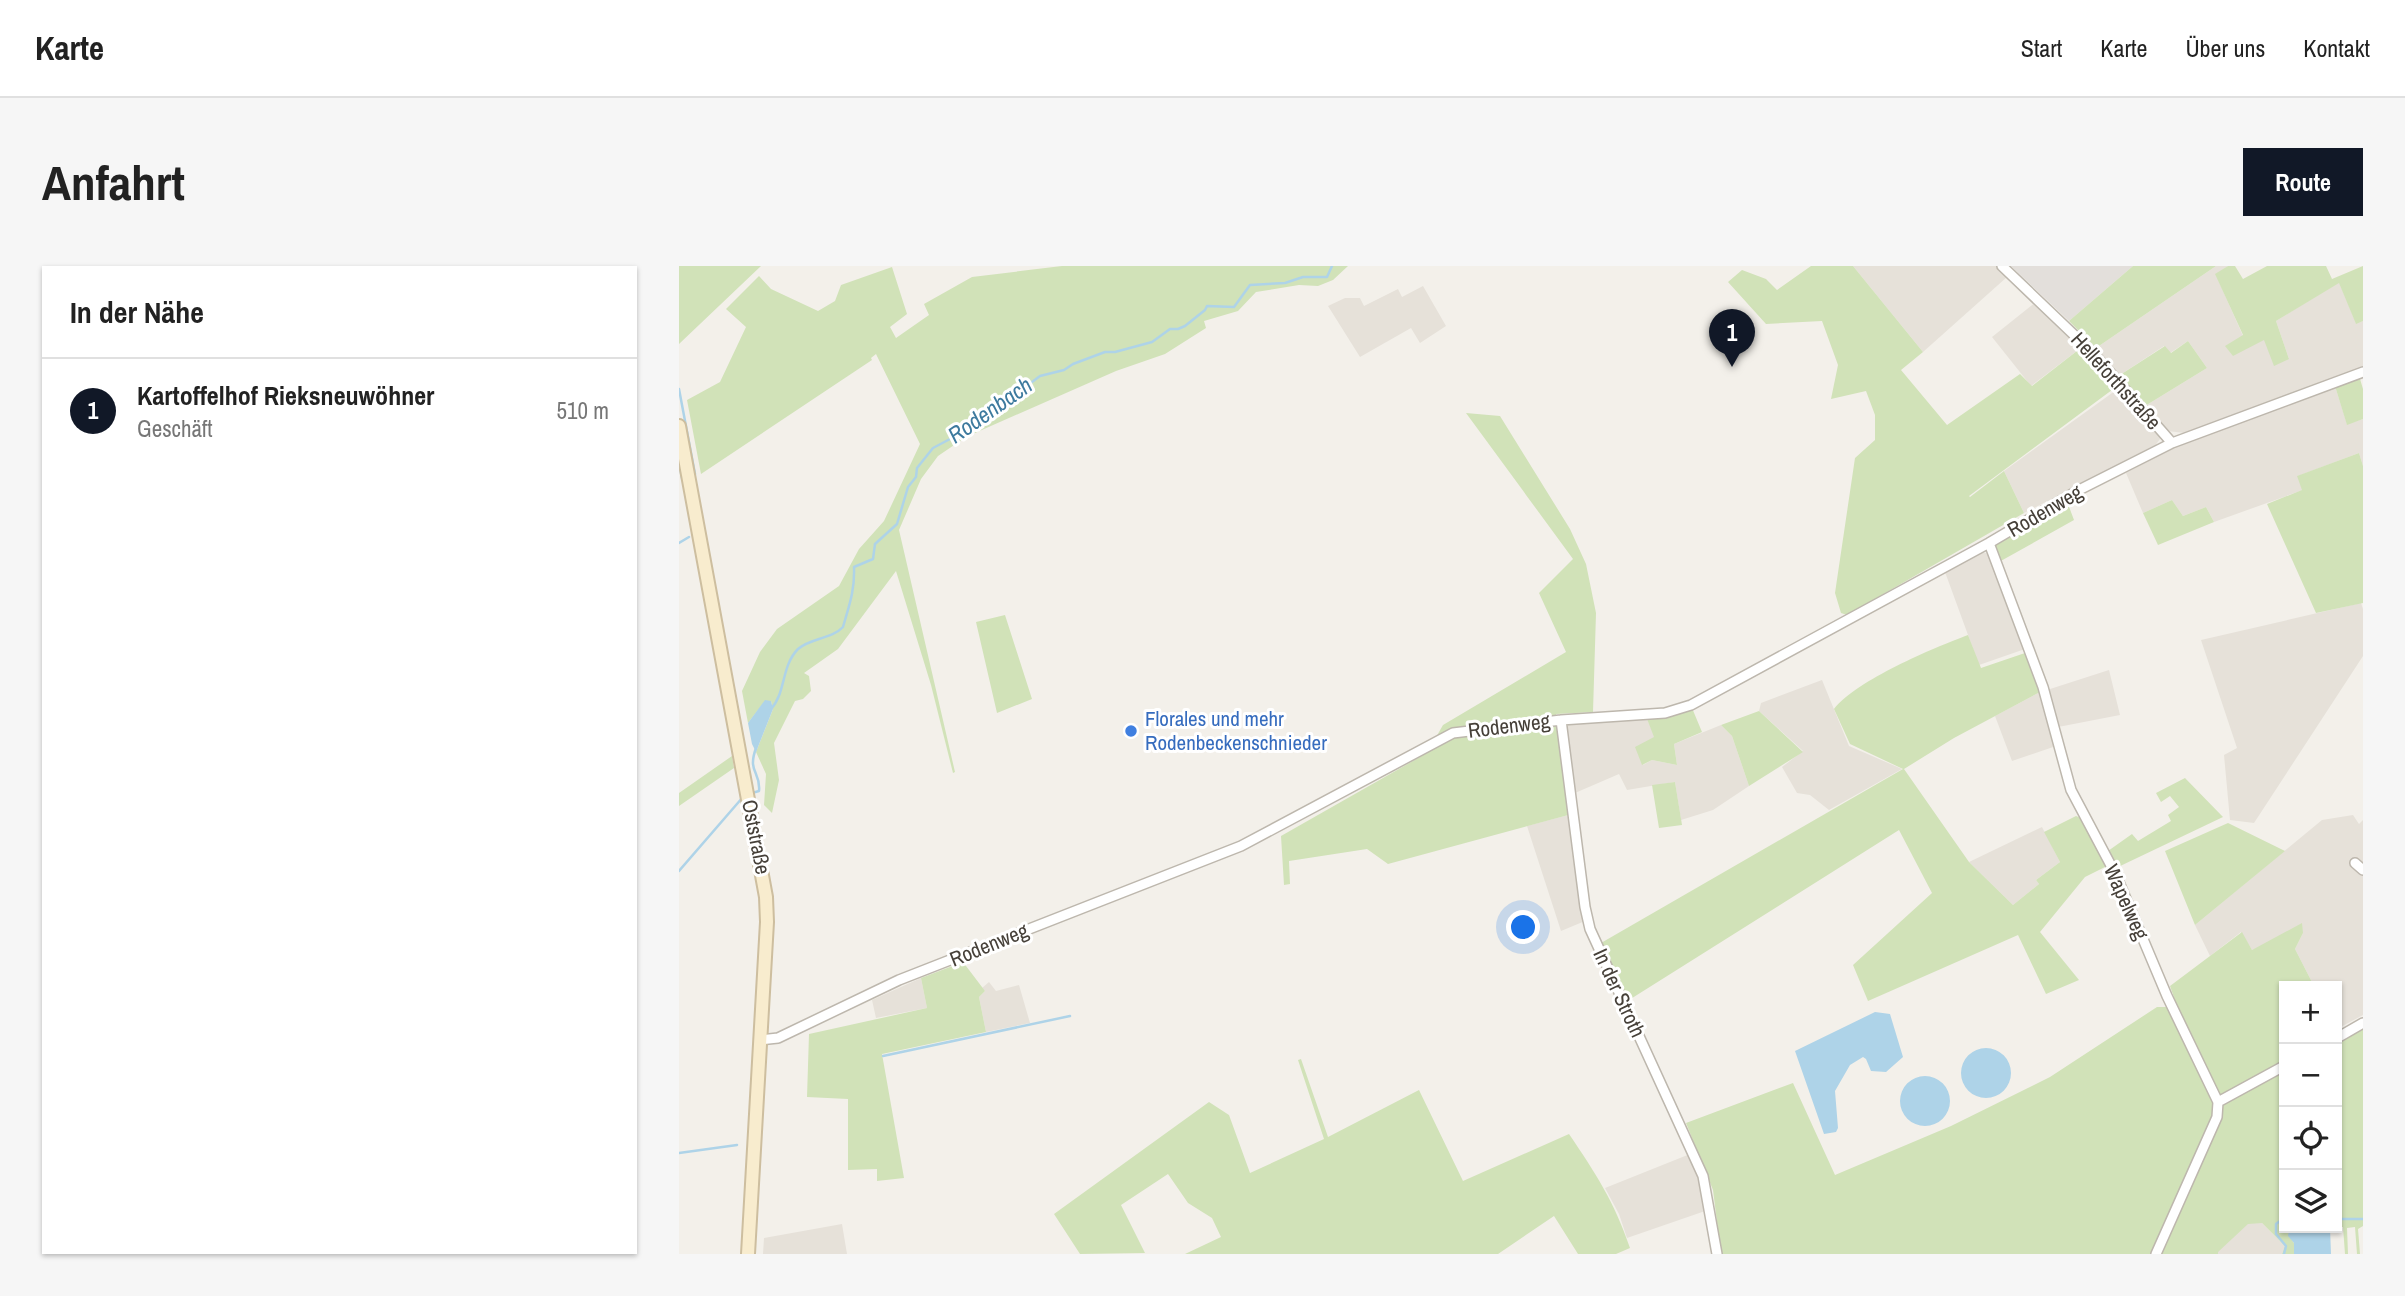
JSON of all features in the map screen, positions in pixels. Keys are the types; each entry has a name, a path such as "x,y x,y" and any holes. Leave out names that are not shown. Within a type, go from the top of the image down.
{"main road":[{"name":"Oststraße","path":"679,426 766,897 767,922 748,1254"}],"street":[{"name":"Helleforthstraße","path":"2002,266 2093,353 2172,443 2363,372"},
{"name":"Rodenweg","path":"760,1040 778,1038 899,980 1241,846 1453,733 1561,720 1665,713 1691,705 2079,491 2172,443"},
{"name":"Wapelweg","path":"1989,543 2043,687 2071,790 2116,874 2167,996 2218,1102"},
{"name":"In der Stroth","path":"1561,720 1590,929 1703,1176 1717,1254"},
{"path":"2342,1035 2363,1023"},
{"path":"2156,1254 2217,1117 2218,1102 2279,1069"}],"shaded area":[{"path":"1853,266 1996,266 2007,277 1923,352"},
{"path":"2011,266 2133,266 2069,321"},
{"path":"2216,266 2228,266 2216,275 2243,336 2265,340 2289,359 2276,321 2339,282 2356,323 2363,321 2363,367 2185,433 2167,431 2145,406 2207,368 2188,341 2170,353 2164,346 2120,375 2096,348"},
{"path":"1423,286 1446,326 1420,343 1411,328 1360,357 1328,306 1345,298 1360,298 1364,306 1398,289 1402,297"},
{"path":"2036,302 2082,347 2031,386 1992,337"},
{"path":"2335,386 2347,424 2363,419 2363,466 2359,453 2298,476 2303,490 2214,522 2206,507 2183,516 2172,500 2143,513 2126,473 2175,447"},
{"path":"2119,388 2159,433 2160,439 2154,447 2024,513 2004,471"},
{"path":"1982,552 1989,554 2025,649 1979,665 1945,572"},
{"path":"2361,603 2363,656 2254,823 2230,820 2224,755 2237,748 2201,640"},
{"path":"2109,670 2120,715 2058,727 2047,690"},
{"path":"1822,680 1849,746 1902,769 1829,810 1810,795 1797,793 1782,767 1803,751 1759,711 1761,703"},
{"path":"2040,692 2056,746 2012,761 1995,716"},
{"path":"1647,719 1655,737 1643,765 1652,760 1677,765 1674,744 1721,725 1732,736 1749,786 1713,810 1681,820 1675,782 1627,790 1619,774 1575,793 1566,725"},
{"path":"1572,814 1585,921 1561,931 1527,826"},
{"path":"2353,815 2359,824 2363,820 2363,1015 2342,1026 2342,981 2311,981 2295,949 2303,933 2252,950 2241,932 2210,956 2195,925 2322,820"},
{"path":"2042,827 2060,862 2036,880 2039,884 2013,905 1969,862"},
{"path":"921,978 927,1008 876,1018 872,1000"},
{"path":"989,982 996,991 1019,985 1030,1023 986,1032 979,997 985,991 982,988"},
{"path":"1690,1154 1701,1180 1708,1210 1627,1238 1619,1214 1605,1188"},
{"path":"2248,1223 2262,1223 2285,1246 2282,1254 2218,1254 2217,1252"},
{"path":"842,1224 847,1254 763,1254 764,1238"}],"green space":[{"path":"679,266 761,266 679,344"},
{"path":"1062,266 1348,266 1333,280 1318,286 1299,285 1256,292 1238,311 1204,321 1206,328 1165,354 1116,371 966,437 938,456 921,479 899,530 955,772 953,773 931,685 896,571 838,649 804,673 809,676 811,691 803,699 795,701 774,743 779,780 772,813 764,805 766,774 756,752 773,709 771,701 765,701 748,723 742,691 760,652 777,629 839,586 859,549 884,521 920,444 876,354 872,360 701,474 687,400 720,382 746,327 726,309 759,276 771,289 818,311 835,301 841,285 892,267 907,314 890,327 896,338 929,315 924,304 972,277"},
{"path":"1811,266 1853,266 1923,352 1901,370 1947,425 2020,374 2032,386 2082,347 2116,387 1969,496 2004,471 2024,513 1847,615 1841,613 1835,593 1855,458 1875,440 1875,415 1866,391 1831,399 1838,365 1822,321 1766,324 1728,282 1742,270 1766,279 1777,290"},
{"path":"2133,266 2216,266 2096,348 2069,321"},
{"path":"2228,266 2235,266 2243,279 2267,266 2326,266 2332,279 2363,266 2363,321 2356,324 2339,283 2276,321 2289,359 2274,366 2264,340 2233,356 2225,346 2243,335 2215,274"},
{"path":"2188,341 2207,368 2145,406 2120,375 2165,346 2171,353"},
{"path":"2360,379 2363,389 2363,419 2347,425 2335,386"},
{"path":"1466,413 1500,416 1570,529 1586,564 1596,613 1593,712 1556,714 1572,814 1388,864 1367,849 1289,861 1290,884 1284,885 1281,836 1427,753 1443,725 1566,652 1539,593 1573,559"},
{"path":"2359,453 2363,466 2363,603 2316,613 2267,504 2302,490 2297,476"},
{"path":"2172,500 2183,516 2206,507 2214,522 2158,545 2143,513"},
{"path":"2068,504 2074,520 1999,562 1993,546"},
{"path":"1005,615 1032,699 997,713 976,622"},
{"path":"1968,635 1981,668 2025,653 2040,692 1954,738 1904,769 1969,862 2013,905 2039,884 2036,880 2060,862 2044,832 2076,816 2081,818 2107,866 2085,877 2040,932 2079,980 2046,994 2018,935 1868,1001 1853,965 1932,893 1899,830 1629,1000 1601,943 1903,769 1850,744 1834,709 1877,676 1916,656"},
{"path":"1692,708 1702,732 1674,744 1677,765 1652,760 1642,765 1635,747 1654,737 1647,719"},
{"path":"1759,711 1803,752 1749,786 1732,736 1721,725"},
{"path":"732,756 734,768 679,806 679,793"},
{"path":"2185,778 2223,817 2116,868 2108,851 2132,834 2138,841 2171,821 2168,815 2179,807 2170,796 2161,802 2156,793"},
{"path":"1675,782 1682,825 1659,828 1652,785"},
{"path":"2228,823 2285,851 2195,925 2165,851"},
{"path":"2302,923 2303,933 2295,949 2311,981 2279,981 2279,1233 2289,1233 2294,1243 2294,1254 2282,1254 2285,1246 2262,1223 2248,1224 2218,1254 1721,1254 1713,1190 1686,1123 1793,1083 1835,1175 1951,1126 2050,1077 2157,1007 2169,1009 2176,1003 2170,986 2242,932 2252,950"},
{"path":"963,962 985,991 979,997 986,1032 882,1054 904,1178 877,1181 877,1169 848,1170 848,1099 807,1097 809,1034 927,1008 921,978"},
{"path":"2363,1028 2363,1226 2358,1229 2360,1254 2357,1254 2355,1227 2347,1228 2348,1254 2345,1254 2342,1227 2342,1039"},
{"path":"1301,1059 1328,1137 1419,1090 1463,1181 1569,1134 1604,1188 1630,1248 1616,1254 1578,1254 1554,1216 1498,1254 1185,1254 1221,1237 1212,1218 1188,1203 1168,1174 1121,1205 1145,1253 1080,1254 1054,1214 1209,1102 1229,1115 1250,1173 1324,1139 1298,1060"}],"water":[{"path":"765,700 771,701 773,709 756,752 748,723"},
{"path":"1875,1012 1890,1014 1903,1057 1886,1072 1871,1071 1863,1057 1850,1065 1835,1091 1838,1128 1836,1132 1824,1134 1795,1051"},
{"path":"1986,1048 2004,1055 2011,1073 2004,1091 1986,1098 1968,1091 1961,1073 1968,1055"},
{"path":"1925,1076 1943,1083 1950,1101 1943,1119 1925,1126 1907,1119 1900,1101 1907,1083"},
{"path":"2289,1233 2330,1233 2331,1254 2294,1254 2294,1243"}],"waterway":[{"name":"Rodenbach","path":"771,709 776,703 789,663 798,649 843,627 853,591 854,567 873,559 875,544 897,524 908,487 916,477 917,468 933,448 984,421 1004,396 1024,388 1040,376 1064,370 1105,352 1152,342 1170,329 1185,326 1207,306 1234,307 1250,285 1285,283 1303,277 1327,277 1332,266"},
{"path":"679,389 695,474"},
{"path":"679,463 682,478"},
{"path":"679,543 689,537"},
{"name":"Rodenbach","path":"752,793 759,791 753,762 756,748"},
{"name":"Rodenbach","path":"679,871 743,797"},
{"path":"883,1056 1070,1016"},
{"path":"679,1153 737,1145"},
{"path":"2342,1219 2363,1219"},
{"path":"2279,1222 2276,1224 2276,1234 2286,1246 2284,1254"}],"place":[{"name":"Kartoffelhof Rieksneuwöhner","path":"1732,367"},
{"name":"Florales und mehr Rodenbeckenschnieder","path":"1131,731"}]}
